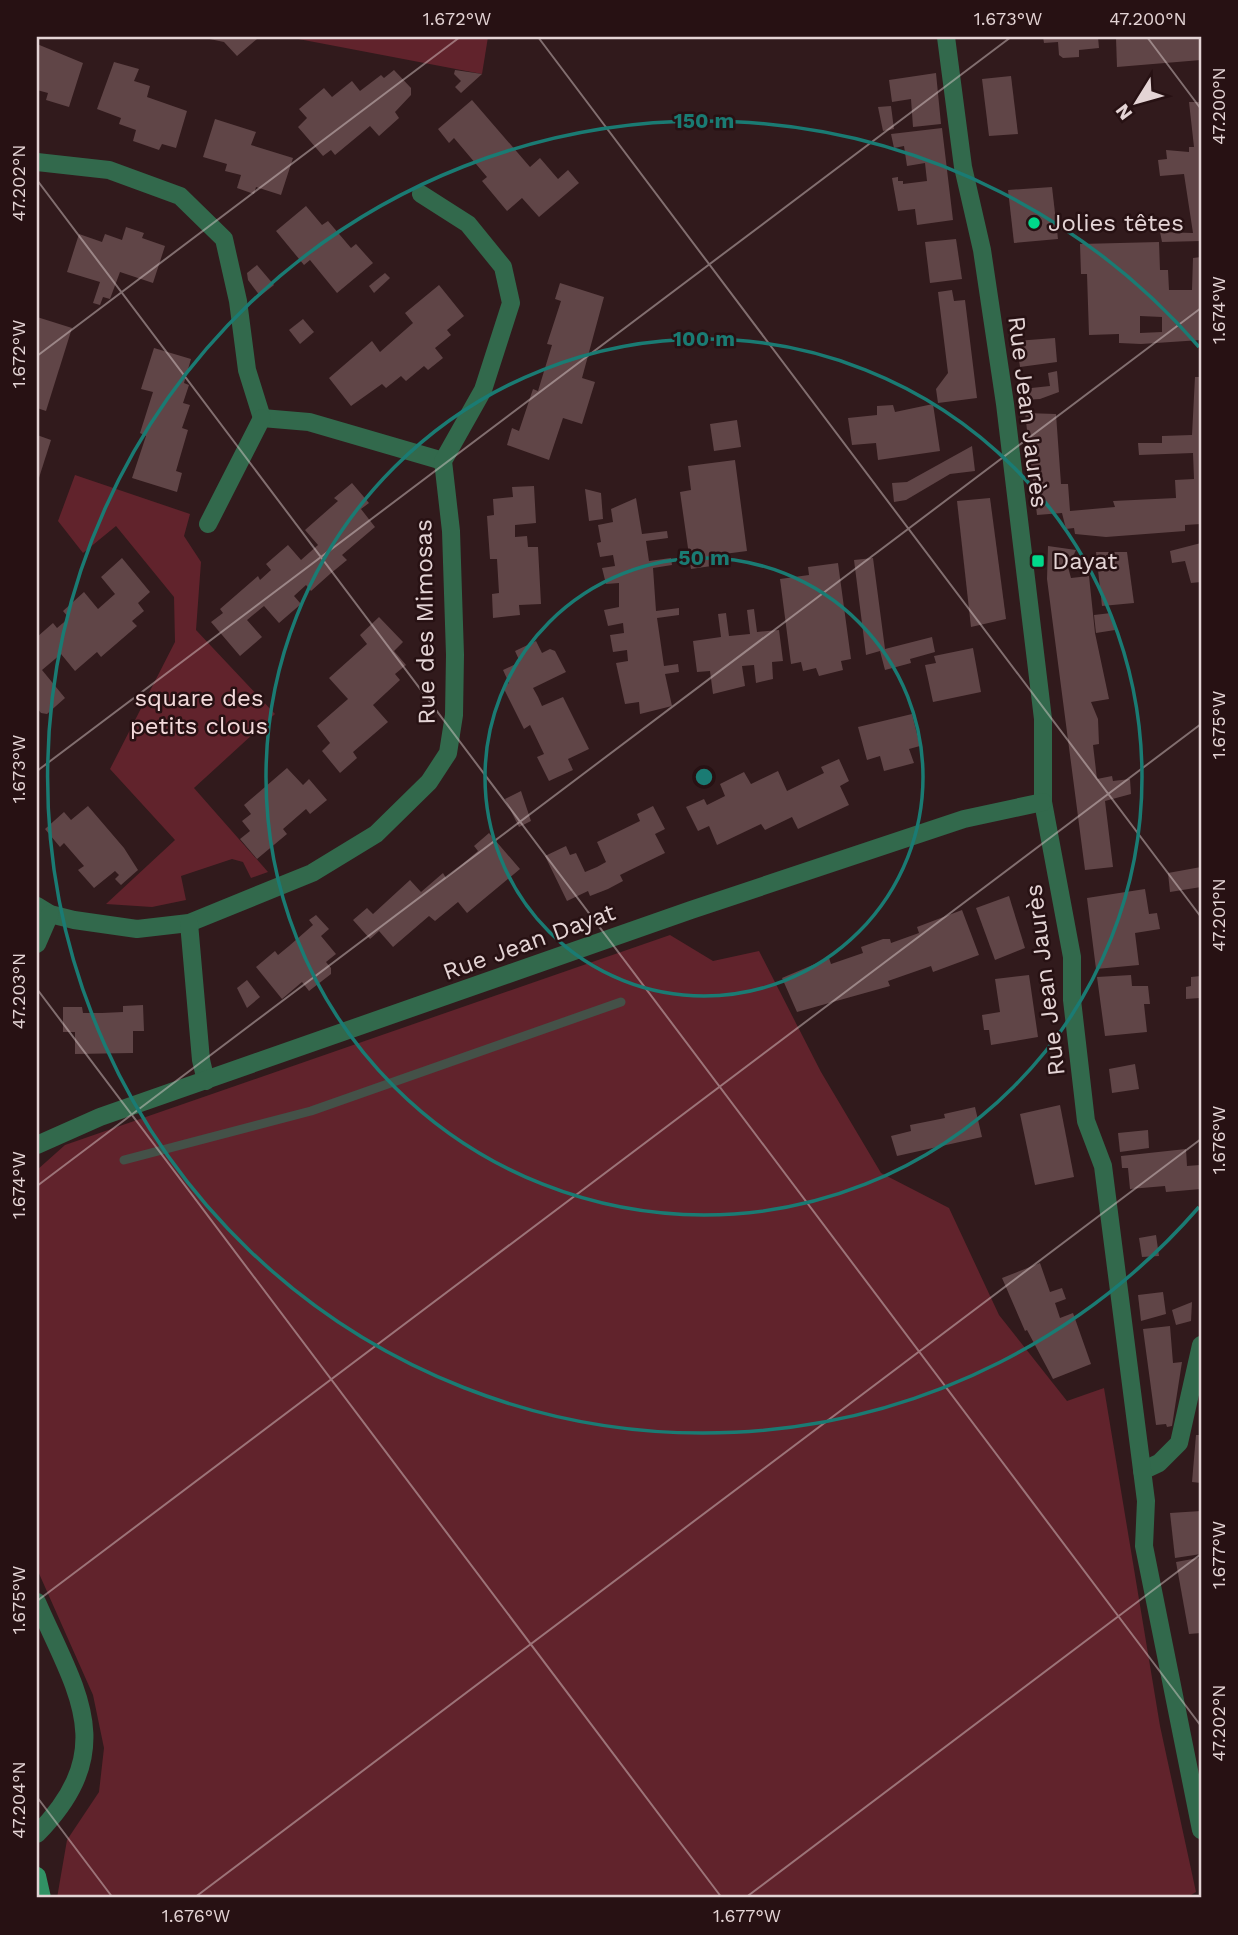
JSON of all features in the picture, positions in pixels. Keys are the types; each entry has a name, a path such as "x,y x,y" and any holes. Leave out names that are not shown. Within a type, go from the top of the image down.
{"main road":[{"path":"37,1877 42,1898"}],"street":[{"name":"Rue Jean Jaurès","path":"946,37 963,167 982,250 1005,404 1044,719 1043,802 1072,957 1072,1000 1086,1121 1103,1166 1147,1514 1144,1546 1201,1830"},
{"path":"37,162 109,170 180,196 224,239 238,301 247,370 262,418 208,524"},
{"path":"262,418 309,422 443,461 483,390 511,303 503,267 468,224 421,194"},
{"name":"Rue des Mimosas","path":"43,910 74,920 136,929 189,923 312,873 376,834 429,782 448,753 454,715 451,531 443,461"},
{"name":"Rue Jean Dayat","path":"37,1145 100,1117 704,906 964,819 1043,802"},
{"path":"37,944 43,910"},
{"path":"189,923 201,1060 206,1081"},
{"path":"1142,1471 1159,1464 1179,1443 1201,1345"},
{"path":"37,1602 77,1694 85,1735 84,1759 78,1778 64,1801 37,1834"}],"green space":[{"path":"288,37 488,37 482,74"},
{"name":"square des petits clous","path":"75,475 190,514 184,536 201,562 196,630 275,714 194,788 268,872 251,878 243,862 232,859 181,876 186,900 152,907 106,904 175,840 110,769 175,642 174,597 116,526 83,553 58,521"},
{"path":"670,935 713,961 759,951 821,1072 881,1173 949,1208 999,1315 1067,1401 1104,1388 1160,1726 1196,1892 1186,1898 57,1898 67,1840 99,1792 104,1748 93,1695 37,1569 37,1170 65,1145"}],"building":[{"path":"200,37 257,39 237,56 224,42"},
{"path":"1043,37 1098,37 1099,48 1079,50 1079,57 1063,58 1059,55 1058,42 1044,43"},
{"path":"1201,37 1201,60 1117,67 1116,38"},
{"path":"37,44 83,63 69,107 46,100 48,93 37,90"},
{"path":"114,62 139,69 134,81 150,86 147,97 187,111 176,148 162,144 159,150 133,141 136,130 119,124 121,118 97,109"},
{"path":"394,70 411,88 411,95 395,112 399,118 379,136 370,126 335,155 331,150 323,156 298,127 307,118 299,109 324,88 332,97 352,81 360,91 381,75 384,78"},
{"path":"455,70 482,74 461,93 455,87 461,81 454,74"},
{"path":"936,73 941,124 913,127 911,99 892,102 889,80"},
{"path":"1011,76 1018,134 989,136 982,79"},
{"path":"472,100 530,167 540,158 558,179 568,170 579,183 539,217 522,198 507,211 482,181 487,177 454,138 449,143 438,129"},
{"path":"1189,102 1201,102 1201,241 1162,242 1160,232 1193,233 1184,174 1160,176 1158,160 1167,159 1166,150 1189,152 1189,147 1194,147"},
{"path":"891,106 894,129 883,131 878,107"},
{"path":"215,119 256,132 251,145 293,158 281,195 256,187 254,194 237,188 241,175 225,171 227,164 203,157"},
{"path":"942,128 953,220 917,225 915,209 898,211 892,178 898,177 898,181 903,181 903,184 927,181 925,163 907,166 904,146 894,148 891,134"},
{"path":"1052,187 1058,239 1014,243 1008,190"},
{"path":"306,206 322,225 328,221 351,248 356,244 373,263 337,293 310,260 304,265 276,231"},
{"path":"126,227 144,233 142,238 165,246 153,283 120,272 110,299 103,297 100,305 93,303 100,282 67,272 79,234 102,242 105,234 122,240"},
{"path":"956,239 962,279 930,283 925,242"},
{"path":"1159,242 1160,270 1168,270 1169,290 1192,290 1193,258 1201,257 1201,340 1141,344 1119,343 1119,334 1089,335 1087,274 1081,274 1080,244","holes":["1140,316 1162,317 1162,332 1140,333"]},
{"path":"257,265 274,285 260,296 248,280 247,273"},
{"path":"385,273 390,278 374,293 369,286"},
{"path":"560,283 604,297 582,378 595,382 582,424 563,418 549,460 507,445 512,428 519,431 533,389 538,391 552,345 547,344 561,301 555,299"},
{"path":"439,285 464,316 447,330 451,335 435,348 443,358 428,370 424,366 406,381 401,376 386,388 382,384 351,406 329,378 372,341 380,352 413,323 405,313"},
{"path":"952,290 954,301 965,300 977,398 938,403 936,389 948,373 938,292"},
{"path":"37,317 72,328 46,411 37,408"},
{"path":"303,319 314,332 300,344 289,330"},
{"path":"1055,338 1057,362 1020,367 1016,341"},
{"path":"154,348 191,359 184,383 189,385 183,403 190,405 182,428 188,430 176,471 182,473 177,492 132,478 146,436 140,433 153,392 141,389"},
{"path":"1057,371 1059,392 1040,399 1024,400 1022,389 1050,386 1048,373"},
{"path":"1195,377 1201,377 1201,524 1185,525 1185,531 1106,537 1075,534 1074,528 1066,529 1062,513 1037,515 1025,413 1056,414 1061,484 1068,484 1070,511 1115,507 1113,501 1176,498 1175,480 1194,479 1193,453 1139,455 1138,443 1162,443 1162,436 1192,435"},
{"path":"933,404 940,451 878,460 876,443 852,445 848,418 877,415 877,406 893,405 895,412"},
{"path":"737,420 741,447 714,451 710,424"},
{"path":"37,435 51,440 37,484"},
{"path":"972,446 975,471 950,474 906,500 894,502 892,483 907,482"},
{"path":"735,460 747,551 724,554 725,564 691,569 680,492 691,490 688,466"},
{"path":"352,483 369,503 361,509 375,527 342,555 347,560 311,591 306,585 294,596 301,604 279,623 264,606 247,620 262,637 240,656 211,622 223,613 220,609 258,576 260,580 271,570 266,564 288,545 301,560 318,545 305,530 338,501 334,498"},
{"path":"534,486 536,523 515,525 515,537 527,536 528,547 538,547 541,604 519,605 520,615 493,618 492,594 499,593 497,559 490,559 487,516 494,515 493,499 513,497 512,487"},
{"path":"585,489 601,493 603,519 589,521"},
{"path":"636,498 642,534 667,531 668,538 646,541 649,561 671,558 672,565 653,568 656,611 679,608 679,615 657,618 664,666 678,664 679,672 665,674 672,706 640,714 639,702 625,704 616,663 628,661 627,650 613,652 610,635 624,633 623,623 608,626 604,610 619,607 619,583 606,584 602,568 615,566 613,555 600,557 597,543 601,542 598,525 613,522 611,509"},
{"path":"990,498 1006,619 971,627 957,501"},
{"path":"1201,543 1201,582 1191,583 1185,561 1172,563 1170,551"},
{"path":"1048,546 1076,550 1068,567 1071,578 1089,576 1095,633 1109,699 1091,702 1098,719 1099,744 1093,745 1097,779 1112,776 1113,781 1130,779 1131,794 1105,801 1113,867 1085,870 1047,579"},
{"path":"1096,552 1127,552 1134,603 1102,606"},
{"path":"122,558 150,592 138,603 144,611 132,621 137,626 101,657 97,652 75,671 61,654 42,670 65,698 47,714 41,713 37,708 37,637 53,623 57,628 69,618 63,611 84,592 98,609 115,594 101,577"},
{"path":"873,558 885,649 932,637 935,652 910,659 911,663 885,670 880,651 866,655 854,560"},
{"path":"838,563 851,659 841,661 843,670 819,676 816,668 803,671 801,662 791,664 780,579 809,575 808,567"},
{"path":"754,609 757,632 779,630 783,661 772,662 773,679 756,683 754,665 742,666 745,686 713,694 710,671 697,672 693,641 721,637 718,614 726,613 729,636 750,634 747,610"},
{"path":"1111,613 1115,630 1096,633 1094,615"},
{"path":"379,617 403,642 394,651 406,665 395,674 400,680 373,705 388,722 353,752 357,758 340,773 322,751 330,743 317,726 348,699 329,678 367,644 360,635"},
{"path":"536,641 542,653 550,649 555,651 566,672 533,688 542,706 563,697 589,749 568,759 573,770 549,781 537,757 544,754 530,725 524,729 503,687 509,683 503,670 520,662 515,651"},
{"path":"973,648 981,692 933,702 925,665 936,663 934,656"},
{"path":"912,714 920,746 909,749 914,763 884,771 880,756 867,760 858,727"},
{"path":"839,759 849,781 840,786 849,805 798,829 792,817 765,830 761,824 717,845 709,826 698,831 686,807 704,799 707,805 725,796 720,784 744,772 751,784 778,771 787,791 824,773 821,767"},
{"path":"287,768 303,785 309,779 327,800 310,814 306,809 283,829 287,834 257,859 240,839 250,831 242,821 251,814 244,805"},
{"path":"521,791 531,821 519,827 505,799"},
{"path":"88,806 124,848 138,870 121,885 115,879 119,875 115,871 94,888 78,870 84,866 64,843 60,847 45,829 64,812 71,820"},
{"path":"653,806 665,829 655,834 665,853 620,875 623,881 608,889 590,896 588,891 567,901 545,856 566,846 570,855 576,853 585,872 597,867 606,862 597,842 640,821 637,814"},
{"path":"489,833 520,869 467,913 458,902 435,921 429,916 393,947 379,931 370,939 353,920 367,908 373,914 410,880 421,892 443,873 446,878 478,851 474,846"},
{"path":"1201,867 1201,887 1170,892 1168,873"},
{"path":"1145,889 1149,914 1157,913 1160,929 1135,933 1139,965 1096,969 1087,898"},
{"path":"1009,896 1025,948 995,960 976,908"},
{"path":"962,910 979,955 933,972 931,966 888,981 890,986 797,1012 782,978 829,958 831,964 863,953 861,947 883,939 890,939 891,943 919,933 917,927"},
{"path":"316,915 329,929 321,936 336,954 326,962 331,968 331,974 309,991 302,982 282,999 256,967 275,951 278,955 289,946 313,925 309,920"},
{"path":"1029,975 1038,1037 991,1045 989,1030 984,1030 982,1015 1000,1012 995,979"},
{"path":"1131,975 1132,986 1148,986 1150,1004 1144,1004 1147,1032 1105,1036 1097,977"},
{"path":"1201,976 1200,998 1186,999 1186,987 1191,986 1191,977"},
{"path":"247,980 260,997 247,1008 237,988"},
{"path":"143,1005 144,1031 133,1031 133,1053 75,1054 75,1032 63,1032 63,1007 82,1007 83,1013 102,1013 123,1012 123,1006"},
{"path":"1135,1064 1139,1089 1112,1093 1109,1069"},
{"path":"1060,1105 1074,1177 1035,1185 1020,1114"},
{"path":"975,1107 982,1137 897,1156 891,1136 911,1131 910,1125 945,1118 944,1114"},
{"path":"1148,1130 1149,1148 1120,1152 1118,1133"},
{"path":"1186,1149 1187,1166 1200,1165 1201,1189 1166,1192 1165,1186 1130,1189 1128,1168 1122,1168 1121,1156"},
{"path":"1156,1235 1159,1256 1142,1257 1139,1238"},
{"path":"1040,1263 1050,1292 1062,1288 1066,1299 1055,1303 1060,1318 1073,1313 1091,1364 1053,1379 1027,1330 1025,1331 1002,1278"},
{"path":"1163,1292 1166,1314 1141,1321 1138,1295"},
{"path":"1192,1302 1191,1321 1176,1325 1172,1310"},
{"path":"1170,1326 1173,1363 1182,1362 1172,1426 1167,1427 1166,1424 1156,1425 1143,1329"},
{"path":"1196,1435 1201,1435 1201,1483 1192,1482"},
{"path":"1201,1511 1201,1554 1175,1558 1170,1513"},
{"path":"1198,1558 1201,1560 1201,1633 1189,1634 1176,1562"}],"waterway":[{"path":"124,1160 311,1111 621,1002"}],"place":[{"name":"Jolies têtes","path":"1034,223"},
{"name":"Dayat","path":"1038,561"}]}
